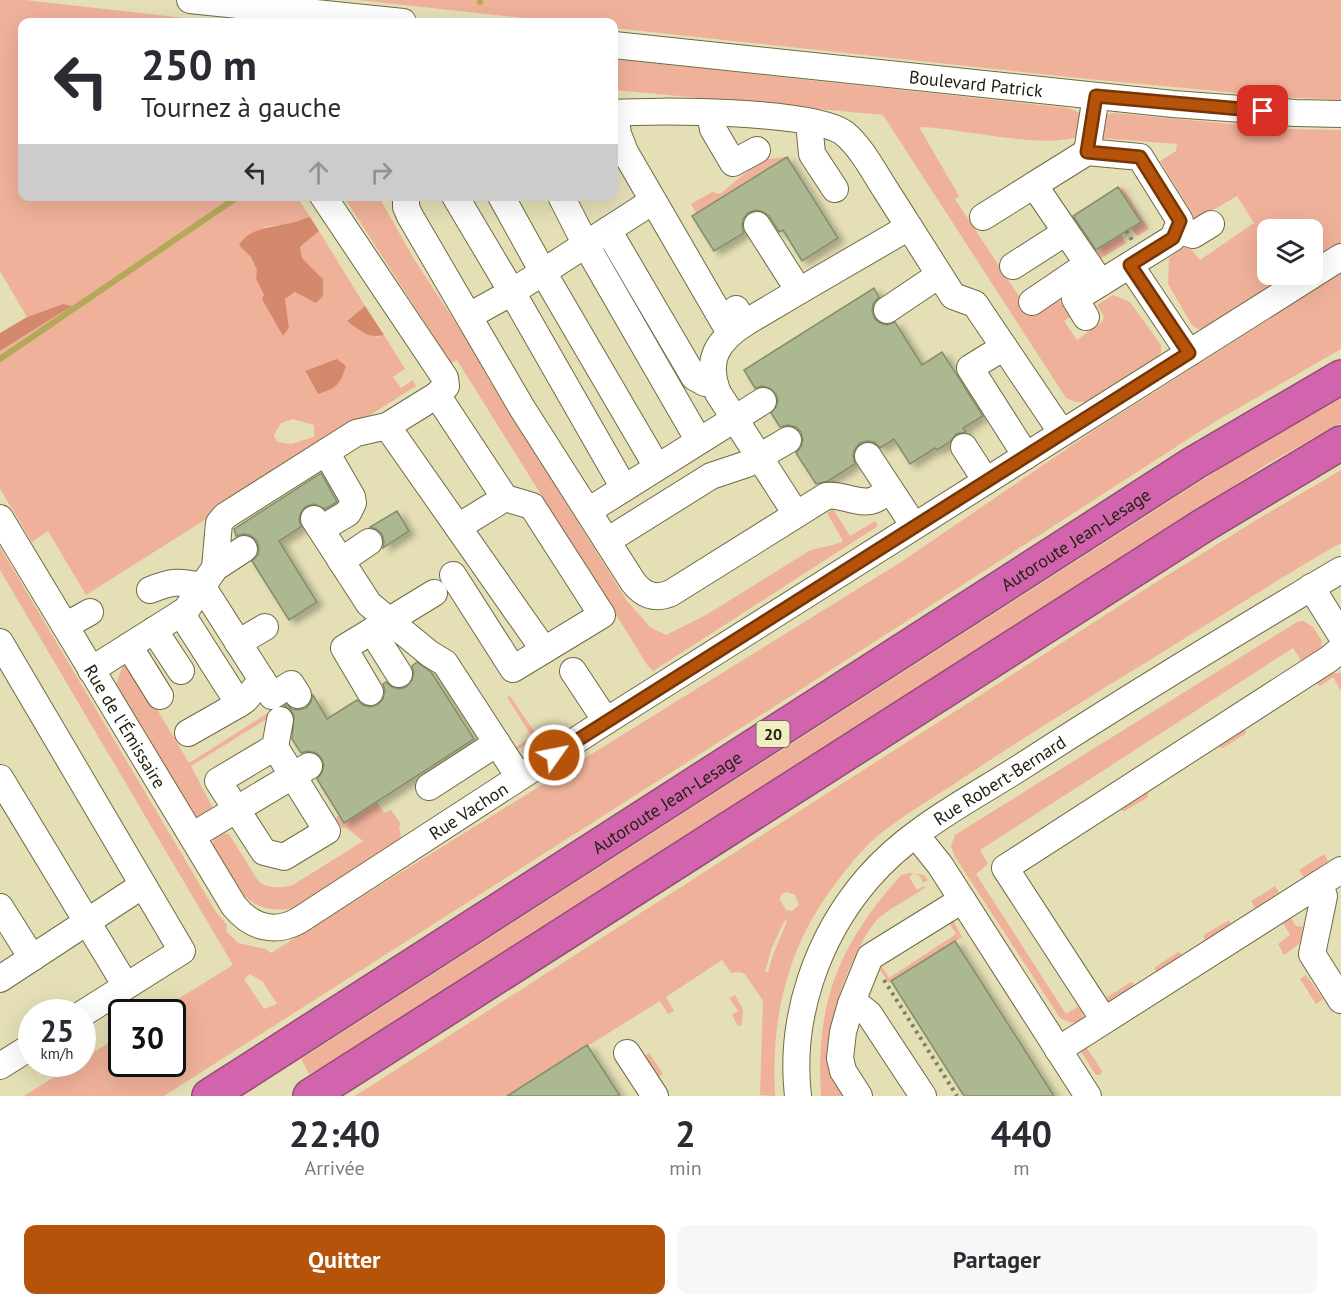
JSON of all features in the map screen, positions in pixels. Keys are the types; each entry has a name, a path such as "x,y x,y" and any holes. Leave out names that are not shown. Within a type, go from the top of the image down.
{"highway":[{"name":"Autoroute Jean-Lesage","path":"209,1096 1202,459 1341,377"},
{"path":"310,1096 1204,525 1341,443"}],"street":[{"path":"190,0 226,13 324,18"},
{"name":"Boulevard Patrick","path":"618,45 1096,96 1263,111 1341,114"},
{"path":"1087,152 1096,96"},
{"path":"618,113 652,111 764,116 834,128 849,138 869,164 953,296 975,304 1062,433"},
{"path":"710,114 712,129 734,163 757,150"},
{"path":"809,122 812,154 835,189"},
{"path":"618,133 620,143 653,201 738,328"},
{"path":"983,217 1087,152 1140,157 1180,221 1173,238 1130,265 1094,274 1032,302"},
{"path":"1034,185 1094,274"},
{"path":"298,695 291,684 272,696 238,643 208,577 219,523 225,516 356,433 387,426 437,395 446,386 445,378 326,201"},
{"path":"406,201 410,216 522,408 638,588 653,596 662,597 826,496 873,501 890,490"},
{"path":"458,201 624,488"},
{"path":"504,201 657,467"},
{"path":"564,201 699,441"},
{"path":"469,316 512,292 653,201"},
{"path":"1177,230 1193,235 1211,224"},
{"path":"757,225 799,291"},
{"path":"796,514 718,393 714,382 713,365 717,351 722,341 738,328 909,227"},
{"path":"608,230 694,377 705,383 714,382"},
{"path":"1013,266 1066,232"},
{"path":"691,234 738,328"},
{"name":"Rue Vachon","path":"260,926 274,928 292,924 426,824 483,790 519,777 1341,257"},
{"path":"1130,265 1189,353"},
{"path":"1086,317 1075,300 1094,274"},
{"path":"887,310 939,275"},
{"path":"1004,347 970,368 1026,456"},
{"path":"437,395 505,498 532,506 602,615 513,669 453,575"},
{"path":"588,511 763,401"},
{"path":"387,426 544,650"},
{"path":"607,541 711,476 760,458 788,440"},
{"path":"964,447 986,481"},
{"path":"326,452 353,503 348,513 317,524 369,604 381,626 399,674"},
{"path":"868,456 914,526"},
{"path":"458,527 505,498"},
{"name":"Rue de l'Émissaire","path":"0,518 234,906 248,920 260,926"},
{"path":"341,561 369,542"},
{"path":"92,670 186,610 208,577 244,549"},
{"name":"Rue Robert-Bernard","path":"798,1096 797,1037 805,998 817,962 856,892 881,864 916,835 1068,737 1341,570"},
{"path":"150,590 171,582 208,577"},
{"path":"1311,587 1341,634"},
{"path":"370,692 344,648 434,593"},
{"path":"65,626 90,612"},
{"path":"181,613 239,704"},
{"path":"381,626 445,663 519,777"},
{"path":"238,643 266,627"},
{"path":"154,630 181,671"},
{"path":"0,642 182,951 96,1005"},
{"path":"129,646 160,696"},
{"path":"1104,1020 1005,868 1329,659 1341,649"},
{"path":"573,671 606,721"},
{"path":"188,733 245,700 262,681"},
{"path":"275,747 301,771 327,831 284,857 264,852 218,781 275,747 280,720"},
{"path":"429,787 497,743"},
{"path":"192,836 301,771"},
{"path":"0,778 126,986"},
{"path":"916,835 940,865 1089,1096"},
{"path":"1058,1050 1341,870"},
{"path":"1319,884 1324,896 1312,954 1341,1000"},
{"path":"0,979 143,885"},
{"path":"859,1096 843,1071 840,1058 843,1032 861,975 873,954 962,900"},
{"path":"0,907 32,958"},
{"path":"851,1004 859,1006 869,1014 922,1096"},
{"path":"627,1053 655,1096"},
{"path":"0,1066 18,1055"}],"path":[{"path":"1126,231 1132,240"},
{"path":"882,977 957,1096"},
{"path":"915,1030 920,1027"}],"shaded area":[{"path":"0,0 25,0 183,18 18,18 18,201 300,201 310,217 288,224 264,227 251,257 258,270 256,279 264,295 289,328 285,299 296,292 315,302 323,279 302,258 300,247 319,231 365,306 347,321 376,337 384,335 405,369 393,377 401,388 413,380 416,386 86,595 48,531 32,542 0,489 0,351 72,306 63,304 27,317 0,271","holes":["324,365 318,394 305,372","293,419 314,425 314,437 291,444 277,442 274,435 281,423"]},
{"path":"358,0 1341,0 1341,100 1281,97 1088,79 618,28 618,18 524,18"},
{"path":"618,59 1068,108 1080,113 1083,125 1080,136 1064,140 1024,140 919,127 959,196 955,199 1028,310 1055,294 1071,316 1064,321 1077,340 1102,322 1104,317 1097,305 1113,295 1130,302 1161,345 1159,357 1088,402 1076,402 1066,398 883,115 618,90"},
{"path":"1113,113 1285,129 1341,130 1341,243 1323,255 1323,219 1257,219 1257,285 1275,285 1207,328 1198,329 1192,325 1168,284 1169,258 1188,245 1200,260 1254,223 1237,196 1196,220 1160,161 1176,151 1177,144 1100,138 1097,130 1107,115"},
{"path":"787,157 696,213 691,204 712,192 720,194 755,165 768,159"},
{"path":"1122,187 1149,229 1137,236 1131,228 1140,222 1119,189"},
{"path":"347,201 381,201 414,259 474,351 488,378 627,601 650,627 666,635 706,615 809,551 843,541 827,513 833,509 850,536 875,521 878,526 653,671 457,360 451,363"},
{"path":"310,217 319,231 300,247 302,258 323,279 323,296 316,303 295,292 285,299 289,328 283,336 262,299 264,295 256,279 257,270 251,257 239,245 243,239 254,232"},
{"path":"1121,234 1126,243 1100,259 1095,251"},
{"path":"1341,273 1341,349 1216,421 164,1096 24,1096 54,1077 96,1077 96,1051 108,1043 108,1077 186,1077 186,999 178,999 233,965 0,570 0,547 216,912 227,925 226,931 238,943 266,949 271,953 901,562 1093,431","holes":["250,974 263,982 277,1004 264,1009 244,979"]},
{"path":"63,304 72,306 0,351 0,333 27,317"},
{"path":"365,306 384,335 368,335 347,321"},
{"path":"337,359 346,366 342,378 334,388 318,394 305,371"},
{"path":"1341,397 1341,423 1267,464 1134,552 347,1056 309,1074 301,1059 1254,447"},
{"path":"1341,470 1341,543 1072,708 920,806 873,840 852,862 813,917 791,965 779,1016 774,1069 775,1096 760,1095 763,1001 745,974 731,973 722,960 666,997 674,1011 668,1014 660,1001 507,1096 355,1096 1166,576","holes":["787,892 795,895 799,905 792,911 786,910 780,900 781,894","785,920 787,921 768,972 765,972 772,947"]},
{"path":"1303,621 1313,627 1322,641 1320,650 1301,660 1293,648 980,850 988,864 976,874 1066,1014 1077,1007 1082,1009 1083,1018 1078,1022 1069,1022 1060,1018 955,857 951,846 955,835 1297,622"},
{"path":"126,657 189,763 274,709 276,713 191,766 213,808 202,818 195,816 116,684"},
{"path":"1332,673 1341,673 1341,691 1333,677 1320,686 1316,683"},
{"path":"510,696 538,737 517,750 516,747 532,737 507,697"},
{"path":"1243,730 1246,731 1245,734 1220,748 1219,745"},
{"path":"1146,792 1148,797 1122,811 1122,807"},
{"path":"377,802 384,813 391,810 401,824 399,828 401,837 398,841 296,908 278,910 264,908 253,903 236,885 213,846 213,839 222,834 229,834 259,882 275,887 293,885 363,841 346,827 342,828 335,818 339,815 344,822"},
{"path":"1324,854 1328,861 1304,877 1299,870"},
{"path":"910,873 924,875 928,880 923,883 917,875 913,874 909,877 917,890 924,886 925,888 892,908 876,921 857,952 833,1016 829,1037 830,1072 844,1096 821,1096 822,1032 827,1003 836,976 862,926 901,875"},
{"path":"1275,886 1279,892 1255,908 1251,901"},
{"path":"1290,916 1296,926 1303,927 1300,943 1284,955 1278,944 1290,935 1283,923"},
{"path":"953,920 962,937 889,983 879,968 882,967 889,978 956,934 949,923"},
{"path":"1230,921 1230,925 1204,939 1204,935"},
{"path":"1178,952 1181,956 1158,971 1155,970 1155,967"},
{"path":"1306,975 1323,999 1316,1004 1300,979"},
{"path":"1131,982 1134,983 1133,987 1108,1001 1107,997"},
{"path":"735,995 743,1009 742,1025 738,1026 732,1015 738,1011 729,998"},
{"path":"1086,1047 1101,1069 1100,1075 1096,1075 1081,1052 1081,1049"},
{"path":"649,1053 663,1074 657,1078 643,1057"}],"building":[{"path":"787,157 838,238 802,261 783,230 779,232 769,216 756,210 748,213 743,219 744,233 714,251 692,216"},
{"path":"1118,187 1141,222 1096,250 1073,216"},
{"path":"874,288 879,297 873,304 872,312 875,319 887,325 895,322 922,365 942,352 983,416 963,428 966,432 956,434 950,442 937,450 935,448 910,464 894,439 880,448 874,442 860,443 854,450 855,464 828,481 816,484 796,453 803,440 801,432 796,427 788,425 780,427 771,413 778,401 776,394 762,386 755,388 744,370"},
{"path":"321,473 337,502 325,509 314,504 305,507 299,519 301,527 279,541 317,602 289,620 252,561 258,555 257,541 250,535 236,536 234,529"},
{"path":"397,511 409,531 383,548 382,534 370,527"},
{"path":"417,662 431,672 474,739 344,823 317,779 324,765 322,759 316,753 308,751 301,753 292,739 294,716 290,709 284,706 287,704 292,709 298,710 306,708 313,695 327,719 357,700 370,707 377,705 383,699 385,691 383,684 386,682 399,689 406,687 414,673 412,666"},
{"path":"955,941 1054,1096 964,1096 891,981"},
{"path":"587,1045 620,1096 507,1096"}],"waterway":[{"path":"0,359 232,201"}],"route":[{"path":"554,755 1189,353 1130,265 1173,238 1180,221 1140,157 1087,152 1096,96 1263,111"}]}
